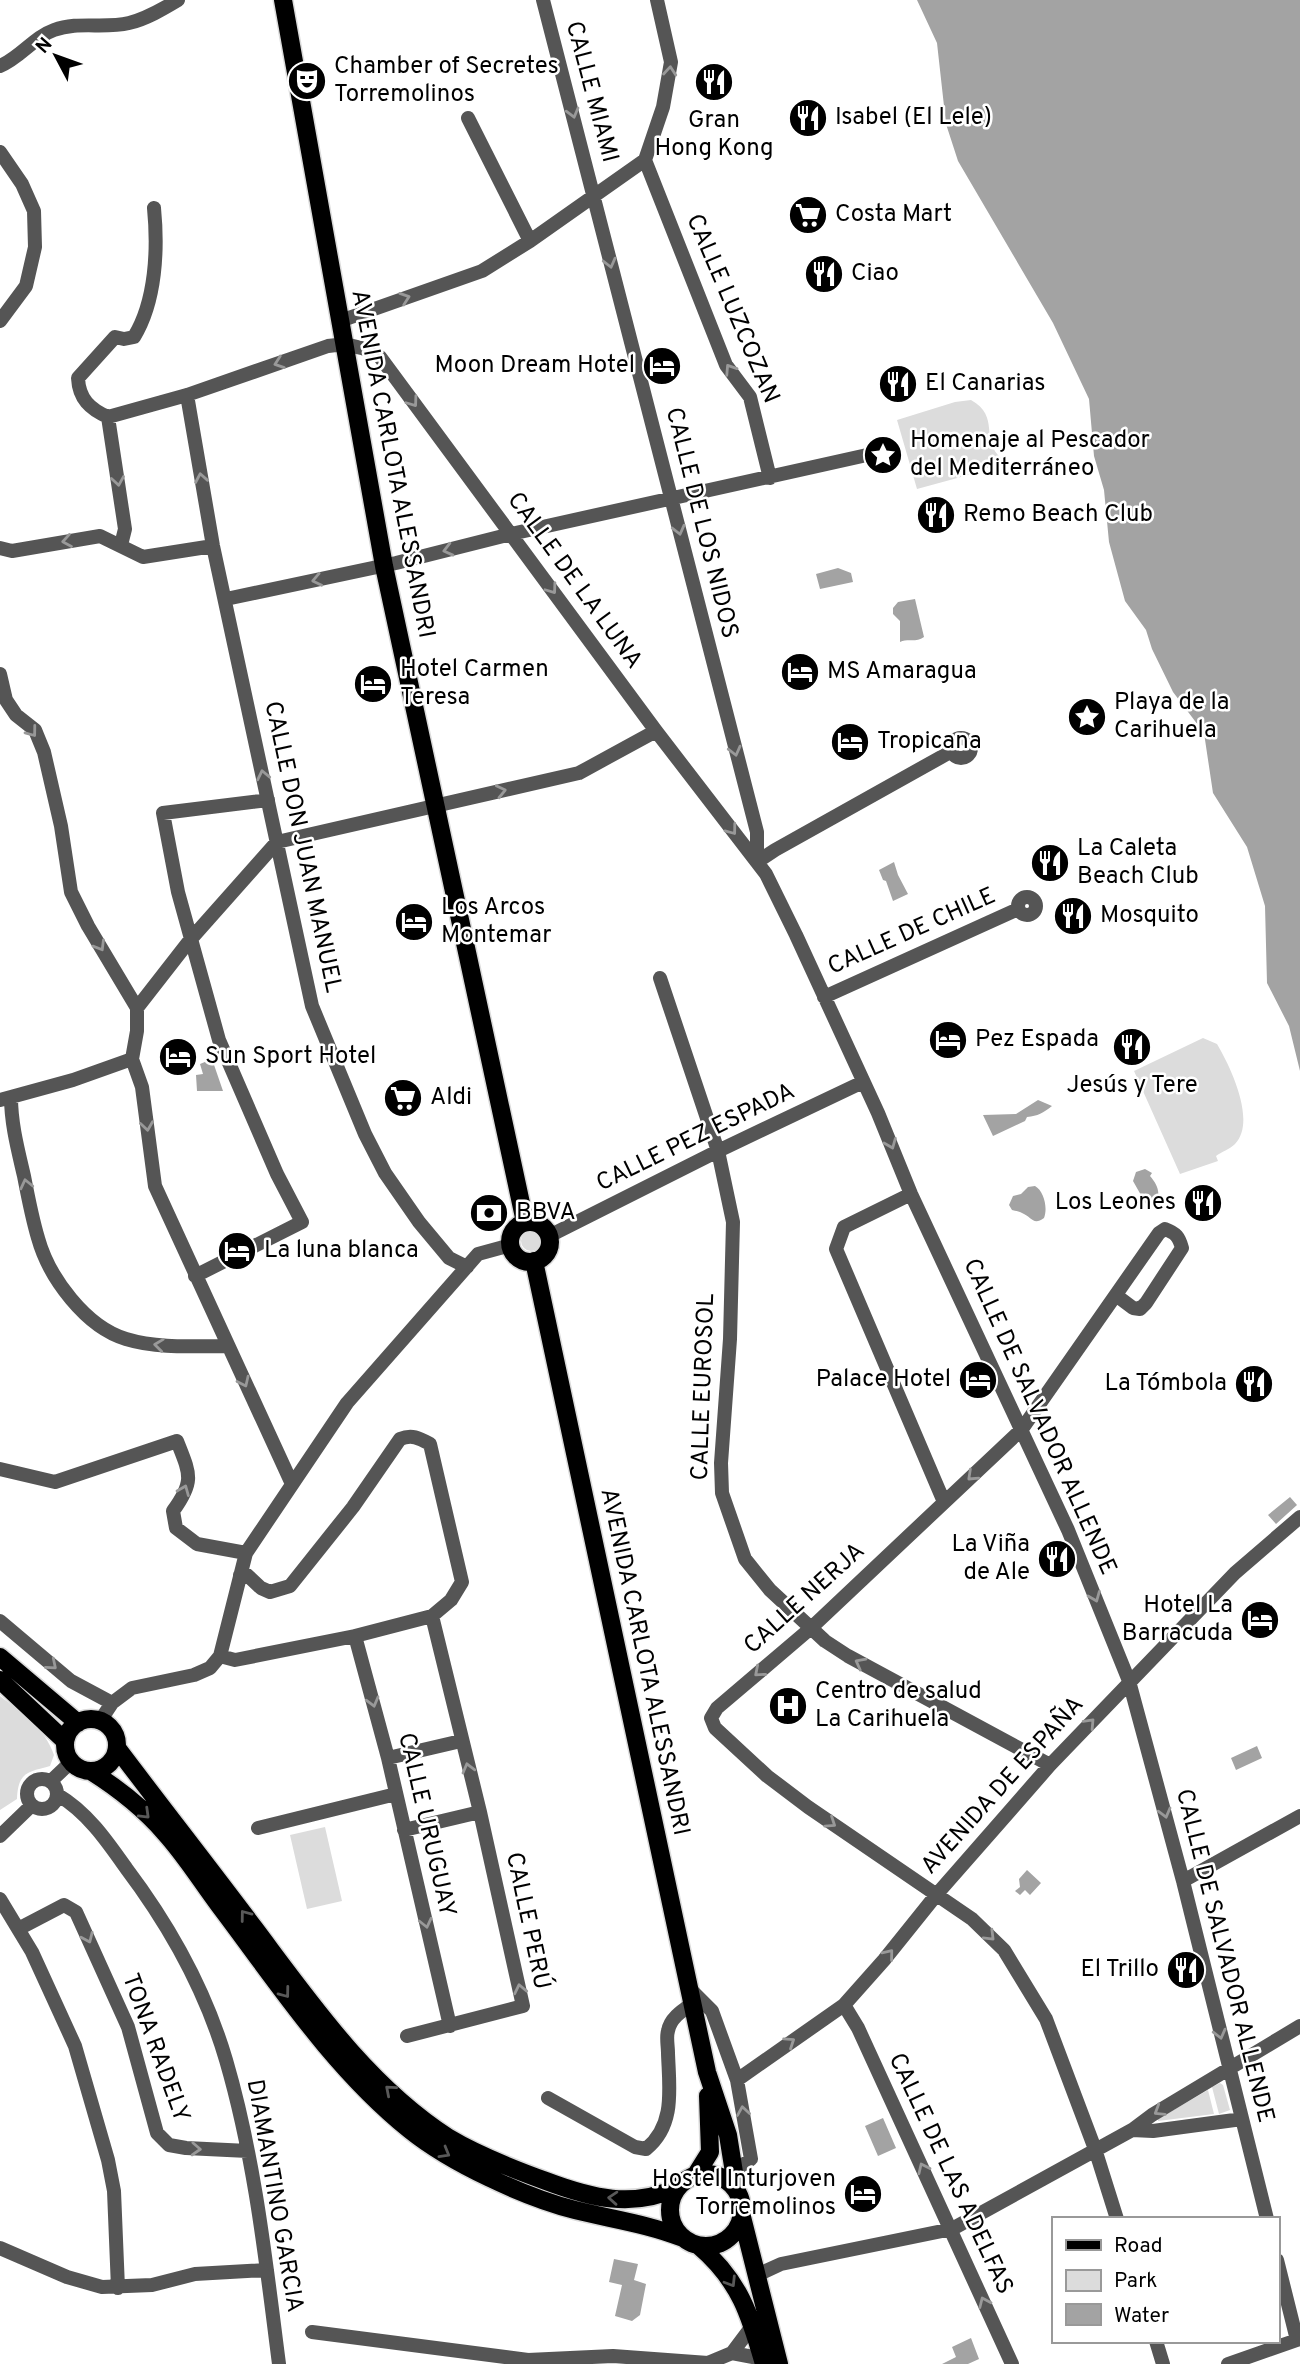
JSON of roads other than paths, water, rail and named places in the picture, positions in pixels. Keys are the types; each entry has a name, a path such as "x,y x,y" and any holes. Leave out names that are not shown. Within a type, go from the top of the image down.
{"main road":[{"name":"AVENIDA CARLOTA ALESSANDRI","path":"283,0 384,566 525,1223"},
{"path":"525,1223 538,1223 549,1236 550,1244 546,1254 534,1261 520,1258 511,1245 514,1230 525,1223"},
{"name":"AVENIDA CARLOTA ALESSANDRI","path":"534,1261 707,2072 728,2135 737,2191"},
{"path":"0,1657 78,1723"},
{"path":"0,1680 65,1741"},
{"path":"763,2364 753,2325 732,2279 699,2246 664,2231 572,2209 524,2193 441,2152 411,2131 369,2095 323,2044 165,1833 120,1790 71,1762 66,1754 65,1741 70,1730 88,1719 100,1721 113,1731 117,1748 335,2035 380,2082 449,2138 477,2153 578,2193 609,2199 660,2196 695,2176 707,2174 719,2176 729,2182 737,2191 742,2208 744,2234 779,2364"},
{"path":"92,1772 105,1768 113,1760 117,1748"},
{"name":"AVENIDA CARLOTA ALESSANDRI","path":"695,2176 710,2152 707,2072"},
{"path":"678,2186 672,2196 670,2208 671,2219 682,2238"},
{"path":"699,2246 711,2246 731,2237 742,2217"}],"street":[{"path":"0,66 9,63 49,31 65,26 128,23 178,0"},
{"name":"CALLE MIAMI","path":"543,0 594,196"},
{"path":"340,321 482,271 530,242 645,160 663,107 671,62 656,0"},
{"path":"468,118 530,242"},
{"path":"0,152 22,184 34,211 35,247 26,286 0,320"},
{"name":"CALLE LUZCOZAN","path":"645,160 726,365 750,397 770,478"},
{"name":"CALLE DE LOS NIDOS","path":"594,196 757,832 757,862"},
{"path":"154,208 156,233 151,286 144,321 134,337 115,337 78,378 79,390 87,405 108,417 187,395 328,346 345,344"},
{"name":"CALLE DE LA LUNA","path":"345,344 370,350 380,357 656,731 757,862"},
{"name":"CALLE DON JUAN MANUEL","path":"187,395 213,546 312,1006 365,1134 385,1173 419,1223 449,1258 467,1267"},
{"path":"108,417 125,529 121,545"},
{"path":"226,599 384,566 511,534 867,455"},
{"path":"4,548 100,536 143,557 213,546"},
{"path":"0,677 6,700 16,715 34,730 44,752 61,826 71,892 137,1008 137,1031 132,1059 142,1087 155,1186 292,1484"},
{"path":"137,1008 190,940 277,842 579,773 656,731"},
{"path":"757,862 952,751"},
{"path":"195,1276 302,1222 277,1174 219,1040 178,892 163,813 268,800"},
{"name":"CALLE DE SALVADOR ALLENDE","path":"757,862 824,997 911,1195 1068,1530 1129,1681 1184,1881 1266,2217"},
{"name":"CALLE DE CHILE","path":"824,997 1018,909"},
{"name":"CALLE EUROSOL","path":"660,978 718,1151 733,1222 730,1339 721,1462 722,1493 745,1559 770,1590 825,1641 1050,1765"},
{"path":"132,1059 73,1080 6,1099 38,1240 58,1281 76,1305 101,1327 125,1339 162,1347 227,1346"},
{"name":"CALLE PEZ ESPADA","path":"549,1236 863,1082"},
{"path":"911,1195 844,1227 836,1249 944,1502"},
{"name":"CALLE NERJA","path":"937,1894 767,1776 715,1728 711,1717 717,1708 811,1628 1022,1429 1159,1233 1166,1229 1174,1233 1182,1248 1146,1303 1140,1308 1133,1308 1116,1296"},
{"path":"100,1721 112,1703 132,1688 194,1675 210,1668 220,1656 246,1553 347,1404 478,1254 511,1245"},
{"path":"220,1656 235,1660 355,1636 432,1616 451,1600 461,1582 430,1444 418,1437 400,1439 354,1507 301,1576 290,1586 270,1591 261,1588 246,1574 240,1575"},
{"path":"0,1469 55,1482 177,1441 189,1479 186,1493 173,1511 176,1528 197,1544 246,1553"},
{"name":"AVENIDA DE ESPAÑA","path":"737,2080 844,2005 1050,1765 1235,1573 1300,1517"},
{"name":"CALLE PERÚ","path":"407,2036 523,2006 480,1812 432,1616"},
{"path":"0,1621 71,1681 112,1703"},
{"name":"CALLE URUGUAY","path":"355,1636 388,1758 450,2026"},
{"path":"388,1758 461,1741"},
{"path":"55,1788 41,1778 30,1785 27,1796 32,1805 39,1809 50,1807 55,1788 71,1762"},
{"name":"DIAMANTINO GARCIA","path":"55,1788 97,1829 157,1908 205,2002 222,2048 248,2151 279,2364"},
{"path":"258,1828 396,1794"},
{"path":"0,1836 32,1805"},
{"path":"404,1830 480,1812"},
{"path":"1184,1881 1300,1816"},
{"path":"937,1894 972,1919 1004,1950 1046,2019 1095,2149 1116,2217"},
{"path":"0,1899 20,1928 75,2046 108,2160 114,2191 118,2288"},
{"name":"TONA RADELY","path":"20,1928 64,1905 76,1912 128,2027 157,2133 169,2145 248,2151"},
{"path":"548,2098 635,2147 646,2149 655,2142 667,2120 670,2103 667,2030 691,1996 712,2011 737,2080 751,2159 735,2171"},
{"name":"CALLE DE LAS ADELFAS","path":"844,2005 858,2028 1012,2364"},
{"path":"757,2275 781,2264 952,2229 1132,2130 1152,2115 1300,2026"},
{"path":"1132,2130 1153,2131 1242,2119"},
{"path":"0,2248 68,2277 102,2287 152,2285 195,2274 267,2270"},
{"path":"1228,2364 1297,2340 1279,2268"},
{"path":"312,2332 528,2360 612,2356 708,2363 732,2353 753,2325"},
{"path":"1157,2343 1163,2364"},
{"path":"732,2353 753,2357 763,2364"}],"water":[{"path":"917,0 1300,0 1300,1071 1289,1026 1267,983 1265,906 1247,847 1213,793 1204,733 1173,692 1146,630 1125,601 1109,542 1104,490 1094,456 1089,399 1053,323 958,161 946,124 937,43"},
{"path":"838,568 851,573 853,582 820,589 816,574"},
{"path":"915,599 924,637 900,642 900,621 893,614 893,608 898,602"},
{"path":"894,862 908,894 893,901 879,870"},
{"path":"212,1059 223,1091 197,1091 196,1075 203,1074 200,1064"},
{"path":"1038,1100 1052,1106 993,1136 983,1115 1016,1114"},
{"path":"1145,1169 1152,1173 1150,1176 1158,1191 1152,1206 1146,1204 1133,1181 1136,1172"},
{"path":"1035,1186 1041,1192 1045,1205 1044,1218 1037,1221 1012,1210 1009,1205 1013,1196"},
{"path":"1290,1497 1297,1505 1276,1524 1268,1515"},
{"path":"1257,1746 1262,1758 1236,1770 1231,1758"},
{"path":"1027,1870 1041,1883 1030,1895 1025,1890 1020,1895 1015,1891 1020,1887 1019,1879"},
{"path":"883,2118 896,2148 878,2156 865,2126"},
{"path":"614,2259 638,2264 634,2280 646,2284 640,2315 632,2321 615,2316 622,2285 609,2282"},
{"path":"971,2338 979,2359 968,2364 942,2364 956,2357 952,2347"}],"place":[{"name":"Chamber of Secretes Torremolinos","path":"307,81"},
{"name":"Gran Hong Kong","path":"714,82"},
{"name":"Isabel (El Lele)","path":"808,118"},
{"name":"Costa Mart","path":"808,215"},
{"name":"Ciao","path":"824,274"},
{"name":"Moon Dream Hotel","path":"662,366"},
{"name":"El Canarias","path":"898,384"},
{"name":"Homenaje al Pescador del Mediterráneo","path":"883,455"},
{"name":"Remo Beach Club","path":"936,515"},
{"name":"MS Amaragua","path":"800,672"},
{"name":"Hotel Carmen Teresa","path":"373,684"},
{"name":"Playa de la Carihuela","path":"1087,717"},
{"name":"Tropicana","path":"850,742"},
{"name":"La Caleta Beach Club","path":"1050,863"},
{"name":"Mosquito","path":"1073,916"},
{"name":"Los Arcos Montemar","path":"414,922"},
{"name":"Pez Espada","path":"948,1040"},
{"name":"Jesús y Tere","path":"1132,1047"},
{"name":"Sun Sport Hotel","path":"178,1057"},
{"name":"Aldi","path":"403,1098"},
{"name":"Los Leones","path":"1203,1203"},
{"name":"BBVA","path":"489,1213"},
{"name":"La luna blanca","path":"237,1251"},
{"name":"Palace Hotel","path":"978,1380"},
{"name":"La Tómbola","path":"1254,1384"},
{"name":"La Viña de Ale","path":"1057,1559"},
{"name":"Hotel La Barracuda","path":"1260,1620"},
{"name":"Centro de salud La Carihuela","path":"788,1706"},
{"name":"El Trillo","path":"1186,1970"},
{"name":"Hostel Inturjoven Torremolinos","path":"863,2194"}]}
